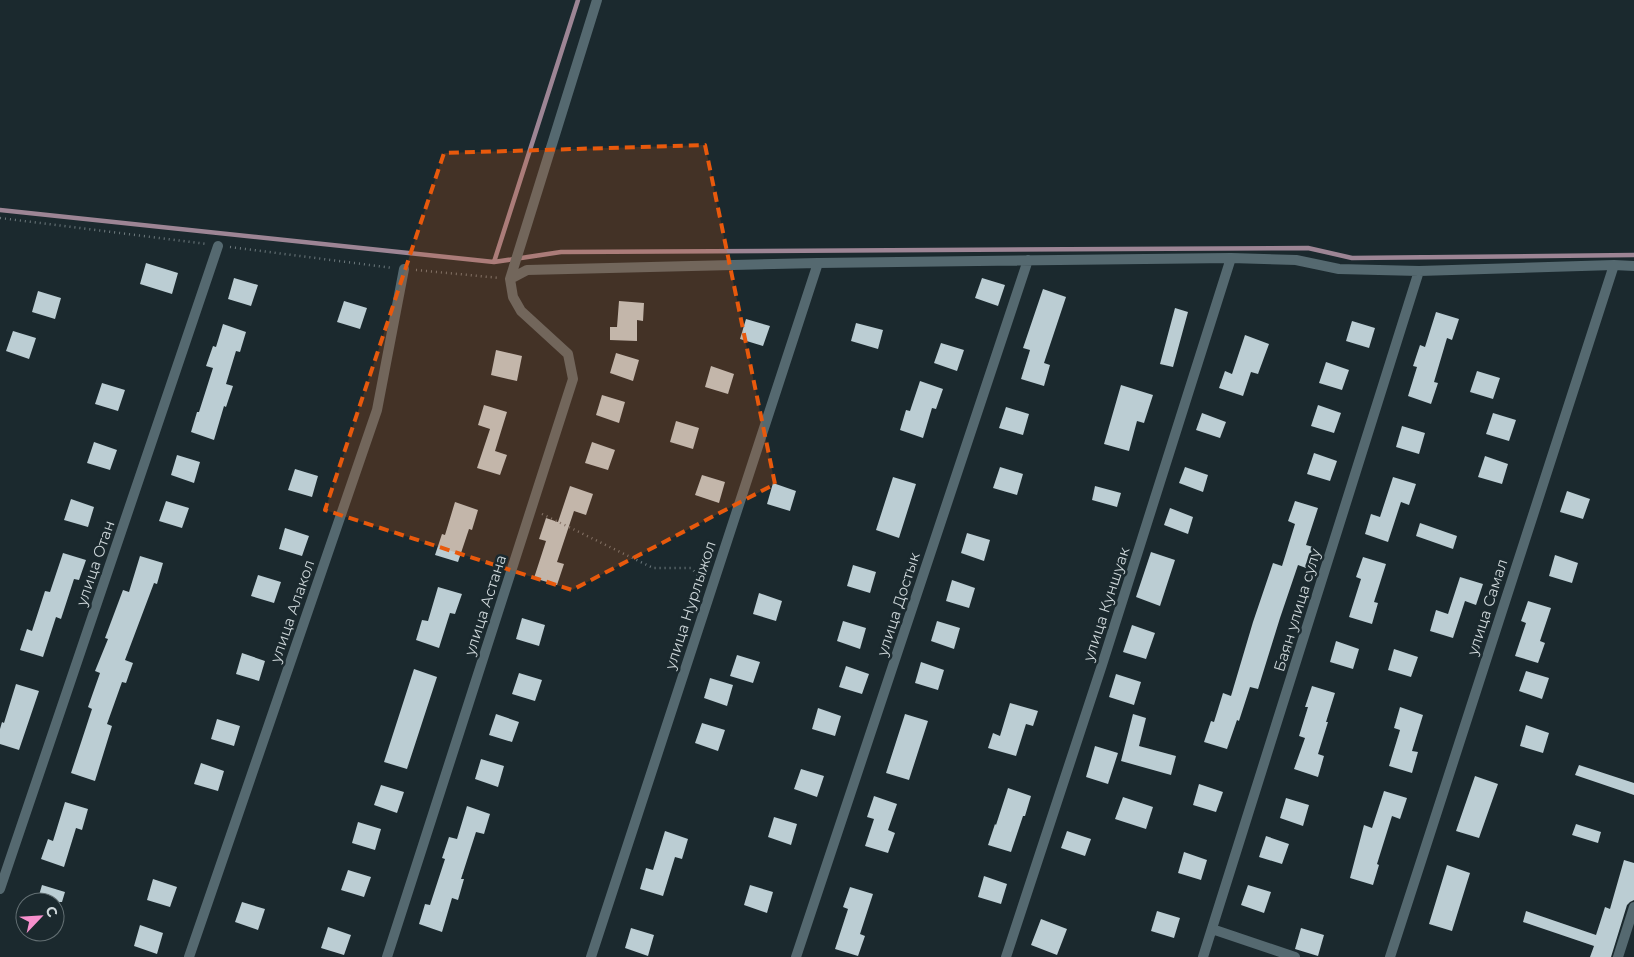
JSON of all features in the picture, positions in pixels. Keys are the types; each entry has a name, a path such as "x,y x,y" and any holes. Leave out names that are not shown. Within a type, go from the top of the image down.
{"street":[{"path":"510,279 597,0"},
{"name":"улица Отан","path":"0,889 218,246"},
{"path":"510,279 527,270 1028,260 1231,258 1296,260 1339,269 1419,271 1634,266"},
{"name":"улица Куншуак","path":"1006,957 1102,665 1231,258"},
{"name":"улица Достык","path":"796,957 1028,260"},
{"name":"улица Нурлыжол","path":"591,957 818,263"},
{"name":"улица Самал","path":"1390,957 1614,265"},
{"name":"улица Алакол","path":"189,957 377,410 404,269"},
{"name":"Баян улица сулу","path":"1203,957 1419,271"},
{"name":"улица Астана","path":"387,957 573,379 568,354 521,311 513,297 510,279"},
{"path":"1618,957 1634,907"},
{"path":"1212,929 1295,957"}],"path":[{"path":"0,218 404,269 510,279"},
{"path":"532,508 653,568 691,568 711,589"}],"highlighted area":[{"path":"705,145 775,484 572,590 325,510 444,153"}],"building":[{"path":"146,263 178,273 172,294 140,284"},
{"path":"234,278 258,285 251,306 228,299"},
{"path":"982,278 1005,285 998,306 975,298"},
{"path":"1043,289 1066,297 1044,363 1050,365 1044,386 1021,379 1030,350 1023,348"},
{"path":"38,291 61,298 55,319 32,312"},
{"path":"344,301 367,308 360,329 337,322"},
{"path":"619,301 644,303 643,321 637,320 637,341 610,340 610,327 617,327"},
{"path":"1175,308 1188,312 1173,367 1160,364"},
{"path":"1436,312 1459,319 1452,340 1447,338 1434,382 1438,383 1431,404 1408,396 1417,367 1413,366 1420,345 1425,347"},
{"path":"746,319 770,326 763,346 740,339"},
{"path":"1352,321 1375,328 1369,348 1346,341"},
{"path":"856,323 883,330 878,349 851,341"},
{"path":"223,324 246,332 240,352 236,351 226,384 233,386 226,407 224,406 214,440 191,432 213,368 206,366 213,346 216,347"},
{"path":"13,331 36,338 29,359 6,351"},
{"path":"1245,335 1269,344 1258,374 1251,372 1243,396 1219,388 1225,371 1232,374"},
{"path":"941,343 964,350 957,371 934,363"},
{"path":"496,350 522,356 517,381 491,375"},
{"path":"616,353 639,360 633,381 610,373"},
{"path":"1326,362 1349,370 1342,390 1319,383"},
{"path":"711,366 734,374 728,394 705,387"},
{"path":"1477,371 1500,378 1493,399 1470,392"},
{"path":"920,381 943,389 936,409 932,408 923,438 900,430 906,410 910,411"},
{"path":"102,383 125,390 118,411 95,404"},
{"path":"1121,385 1153,395 1144,423 1137,421 1129,451 1104,444"},
{"path":"602,395 625,402 619,423 596,415"},
{"path":"484,405 507,412 495,451 507,455 500,475 477,468 490,429 478,425"},
{"path":"1318,405 1341,413 1334,433 1311,426"},
{"path":"1006,407 1029,414 1023,435 999,428"},
{"path":"1202,413 1226,422 1220,438 1196,430"},
{"path":"1493,413 1516,420 1509,441 1486,434"},
{"path":"676,421 699,428 693,449 670,442"},
{"path":"1402,426 1425,433 1419,454 1396,447"},
{"path":"94,442 117,450 110,470 87,463"},
{"path":"592,442 615,450 608,470 585,463"},
{"path":"1314,453 1337,461 1330,481 1307,474"},
{"path":"177,455 200,462 194,483 171,475"},
{"path":"1485,456 1508,464 1502,484 1478,477"},
{"path":"1000,467 1023,474 1017,495 993,488"},
{"path":"1185,467 1208,475 1203,492 1179,483"},
{"path":"295,469 318,476 312,497 288,490"},
{"path":"702,475 725,482 719,503 695,495"},
{"path":"893,477 916,484 899,538 876,530"},
{"path":"1393,477 1416,484 1409,505 1401,502 1388,542 1365,534 1371,514 1380,517"},
{"path":"773,483 796,491 790,511 767,504"},
{"path":"570,486 593,494 586,515 574,511 557,562 564,564 557,585 534,578 546,541 539,539 546,518 558,522"},
{"path":"1095,486 1121,493 1117,507 1092,500"},
{"path":"1567,491 1590,499 1583,519 1560,512"},
{"path":"71,499 94,507 88,527 64,520"},
{"path":"166,501 189,508 182,528 159,521"},
{"path":"1295,501 1318,508 1306,545 1313,547 1306,568 1298,565 1258,689 1250,687 1239,721 1237,720 1227,749 1204,742 1211,721 1214,722 1223,693 1231,696 1273,563 1282,566 1295,524 1288,521"},
{"path":"455,502 478,510 472,530 469,529 458,562 435,555 442,534 445,535"},
{"path":"1170,508 1193,517 1188,534 1164,525"},
{"path":"1420,523 1457,536 1453,549 1416,536"},
{"path":"285,528 309,536 302,556 279,549"},
{"path":"967,533 990,540 984,561 961,553"},
{"path":"1151,552 1175,560 1160,606 1136,597"},
{"path":"63,553 86,560 79,580 74,579 61,619 56,617 43,657 20,650 27,629 32,631 45,591 50,592"},
{"path":"1555,555 1578,563 1572,583 1549,576"},
{"path":"140,556 163,563 157,584 154,583 125,660 133,663 126,683 122,682 107,724 112,726 95,781 71,773 92,709 88,707 100,673 95,671 108,639 105,638 123,590 129,592"},
{"path":"1363,557 1386,564 1374,602 1378,603 1372,624 1349,617 1361,579 1356,577"},
{"path":"853,565 876,572 870,593 847,586"},
{"path":"258,575 281,582 274,603 251,596"},
{"path":"1460,577 1483,584 1476,605 1465,601 1453,638 1430,631 1436,610 1448,614"},
{"path":"952,580 975,588 969,608 946,601"},
{"path":"438,587 462,594 455,614 450,613 439,648 416,640 422,620 428,621"},
{"path":"759,593 782,601 776,621 753,614"},
{"path":"1528,601 1551,608 1540,641 1545,643 1538,663 1515,656 1526,623 1521,621"},
{"path":"522,618 545,625 539,646 516,639"},
{"path":"843,621 866,628 860,649 837,641"},
{"path":"937,621 960,628 954,649 931,641"},
{"path":"1132,625 1155,633 1146,659 1123,652"},
{"path":"1336,641 1359,649 1353,669 1330,662"},
{"path":"1394,649 1418,657 1411,677 1388,670"},
{"path":"242,653 265,661 259,681 236,674"},
{"path":"737,655 760,662 753,683 730,676"},
{"path":"921,662 944,670 938,690 915,683"},
{"path":"846,666 869,674 862,694 839,687"},
{"path":"414,669 437,677 407,769 384,762"},
{"path":"1526,671 1549,678 1542,699 1519,691"},
{"path":"519,673 542,680 535,701 512,694"},
{"path":"1116,674 1141,682 1134,705 1109,697"},
{"path":"710,678 733,685 727,706 704,698"},
{"path":"16,684 39,691 19,750 0,744 0,729 2,722 4,723"},
{"path":"1312,686 1335,693 1318,754 1324,756 1318,777 1294,769 1305,738 1299,736"},
{"path":"1010,703 1038,711 1033,726 1026,724 1016,756 988,748 993,733 1000,736"},
{"path":"1400,707 1423,715 1412,751 1418,752 1412,773 1389,766 1400,730 1394,728"},
{"path":"818,708 841,716 835,736 812,729"},
{"path":"496,714 519,722 512,742 489,735"},
{"path":"905,714 928,721 909,780 886,773"},
{"path":"1133,714 1146,718 1139,746 1176,756 1171,775 1121,761"},
{"path":"217,719 240,726 234,746 211,739"},
{"path":"702,723 725,730 718,751 695,743"},
{"path":"1526,725 1549,733 1543,753 1520,746"},
{"path":"1095,746 1118,753 1108,784 1086,777"},
{"path":"481,759 504,766 498,787 475,779"},
{"path":"201,763 224,771 218,791 194,784"},
{"path":"1579,765 1634,783 1634,795 1575,775"},
{"path":"801,769 824,776 817,797 794,789"},
{"path":"1475,776 1498,784 1479,838 1456,831"},
{"path":"1199,784 1223,792 1216,812 1193,805"},
{"path":"381,785 404,792 397,813 374,805"},
{"path":"1008,788 1031,796 1011,852 988,845"},
{"path":"1384,791 1407,798 1400,819 1392,816 1377,864 1379,865 1373,885 1350,878 1364,825 1372,828"},
{"path":"874,796 897,804 888,830 895,833 888,853 865,846 874,819 867,817"},
{"path":"1123,797 1153,807 1146,829 1115,819"},
{"path":"1286,798 1309,805 1303,826 1280,818"},
{"path":"65,802 88,809 82,830 76,828 64,867 41,859 48,839 53,841"},
{"path":"467,806 490,814 484,834 476,832 461,879 464,879 458,900 452,898 442,932 419,924 425,904 430,905 445,859 442,858 449,837 457,839"},
{"path":"774,817 797,824 791,845 768,837"},
{"path":"358,822 381,829 375,850 352,843"},
{"path":"1576,824 1601,832 1598,843 1572,835"},
{"path":"665,831 688,839 682,859 675,857 663,896 640,889 646,868 653,870"},
{"path":"1067,831 1091,839 1085,856 1061,848"},
{"path":"1266,836 1289,844 1282,864 1259,857"},
{"path":"1184,852 1207,860 1201,880 1178,873"},
{"path":"1624,860 1634,863 1634,900 1627,905 1611,957 1590,957 1594,946 1523,922 1526,911 1596,935 1605,907 1610,909"},
{"path":"1447,865 1470,873 1452,931 1429,924"},
{"path":"348,870 371,877 364,897 341,890"},
{"path":"984,876 1007,884 1001,904 978,897"},
{"path":"153,879 177,887 170,907 147,900"},
{"path":"42,885 65,892 40,892"},
{"path":"750,885 773,892 767,913 744,905"},
{"path":"1248,885 1271,892 1264,913 1241,905"},
{"path":"850,887 873,894 860,934 865,936 858,956 835,949 848,909 843,907"},
{"path":"242,902 265,909 258,930 235,922"},
{"path":"1157,911 1180,918 1174,938 1151,931"},
{"path":"1041,919 1067,929 1057,955 1031,945"},
{"path":"140,925 163,933 157,954 134,946"},
{"path":"328,927 351,935 344,955 321,948"},
{"path":"631,928 654,935 648,956 625,948"},
{"path":"1301,928 1324,935 1318,956 1295,949"}],"waterway":[{"path":"494,262 578,0"},
{"path":"0,210 494,262 561,252 1308,248 1352,258 1634,255"}]}
